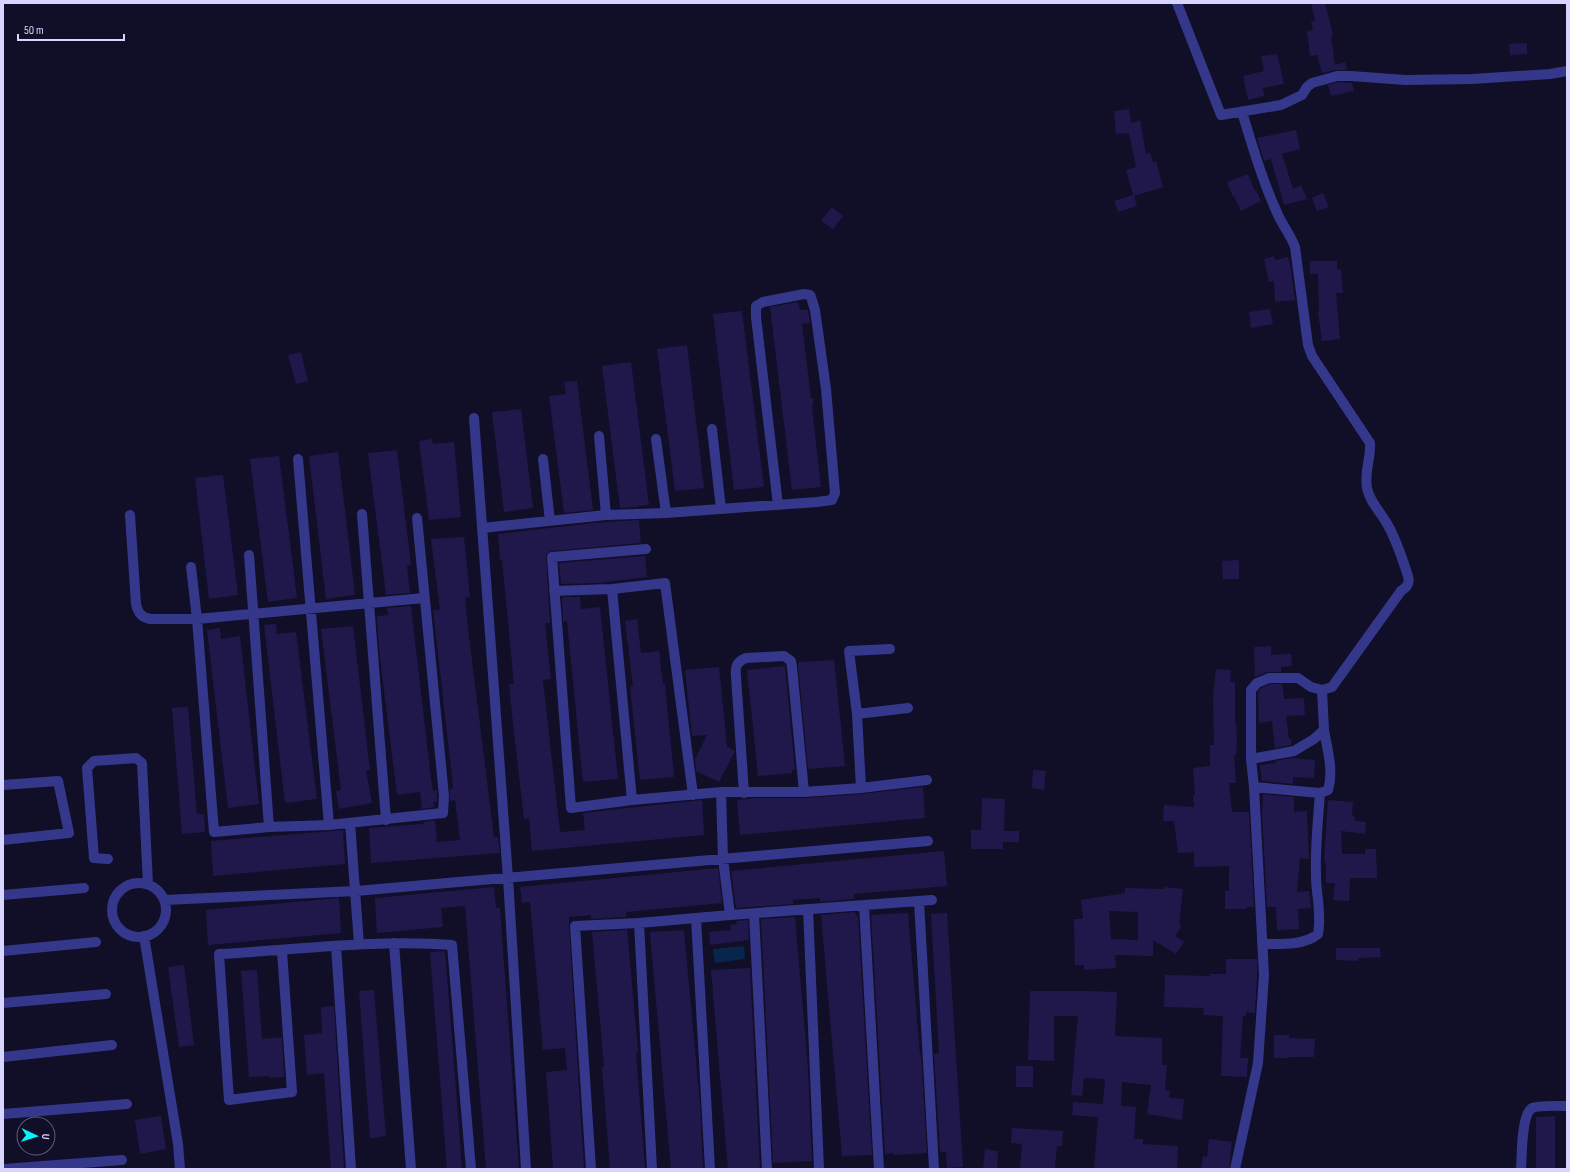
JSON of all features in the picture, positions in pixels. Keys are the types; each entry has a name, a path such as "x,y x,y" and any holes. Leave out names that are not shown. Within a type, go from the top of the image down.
{"street":[{"path":"1177,3 1221,115 1281,105 1302,95 1307,87 1312,83 1337,76 1405,80 1472,79 1550,74 1567,71"},
{"path":"1235,1169 1258,1063 1264,975 1254,787 1251,759 1251,690 1257,683 1269,678 1298,678 1311,687 1322,690 1332,687 1401,591 1406,587 1409,579 1392,532 1372,502 1367,489 1365,477 1371,451 1370,443 1312,356 1308,345 1296,246 1280,218 1260,172 1242,112"},
{"path":"482,528 606,515 666,513 778,505 831,501 835,495 826,389 815,310 810,295 804,294 759,303 756,306 778,505"},
{"path":"474,418 508,878 526,1169"},
{"path":"712,429 721,509"},
{"path":"599,436 606,515"},
{"path":"656,438 666,513"},
{"path":"298,459 329,825"},
{"path":"543,459 550,521"},
{"path":"362,514 386,820"},
{"path":"130,516 137,611 143,617 150,619 197,619 424,598"},
{"path":"191,567 197,619 214,832 269,826 329,825 443,813 443,788 424,598 418,518"},
{"path":"646,549 552,557 571,808 632,800 721,792 804,792 861,788 927,780"},
{"path":"249,555 269,826"},
{"path":"554,591 612,589 664,583 693,795"},
{"path":"612,589 632,800"},
{"path":"861,788 857,714 849,651 890,649"},
{"path":"744,793 736,678 737,664 740,660 746,658 784,656 791,661 792,667 804,792"},
{"path":"1254,787 1320,793 1328,790 1330,784 1330,768 1324,730 1322,690"},
{"path":"857,714 908,708"},
{"path":"1251,759 1294,751 1314,739 1324,730"},
{"path":"108,859 94,858 87,768 94,761 136,758 142,763 148,884"},
{"path":"3,785 58,781 69,833 3,840"},
{"path":"721,792 723,859 730,915"},
{"path":"1262,944 1300,942 1312,939 1318,934 1320,914 1315,863 1320,793"},
{"path":"350,823 359,944"},
{"path":"165,900 356,891 928,841"},
{"path":"138,883 148,884 157,889 165,900 165,919 160,928 151,934 144,936 131,936 122,930 115,922 113,912 114,901 119,892 127,886 138,883"},
{"path":"3,895 84,888"},
{"path":"591,1169 575,926 639,923 932,900"},
{"path":"919,901 934,1169"},
{"path":"864,905 879,1169"},
{"path":"808,909 819,1169"},
{"path":"754,914 767,1169"},
{"path":"696,918 710,1169"},
{"path":"639,923 652,1169"},
{"path":"144,936 178,1144 180,1169"},
{"path":"3,951 96,942"},
{"path":"282,951 292,1092 229,1100 219,954 282,951 359,944 422,942 452,945 471,1169"},
{"path":"394,943 411,1169"},
{"path":"336,946 351,1169"},
{"path":"3,1003 106,994"},
{"path":"3,1057 112,1045"},
{"path":"3,1114 127,1104"},
{"path":"1521,1169 1524,1123 1529,1112 1536,1107 1567,1106"},
{"path":"4,1169 122,1160"}],"water":[{"path":"744,946 745,959 715,963 713,949"}],"building":[{"path":"1311,3 1325,3 1333,35 1331,36 1335,65 1345,62 1347,70 1335,70 1322,73 1317,55 1310,56 1307,31 1313,30 1311,21 1315,21"},
{"path":"1527,43 1527,54 1510,55 1509,44"},
{"path":"1277,54 1284,84 1263,88 1264,96 1248,100 1243,76 1264,71 1261,56"},
{"path":"1338,82 1352,83 1354,91 1331,96 1328,85"},
{"path":"1129,109 1131,123 1140,120 1146,154 1150,153 1153,162 1156,161 1163,187 1134,196 1137,206 1118,212 1114,201 1133,195 1126,170 1136,167 1129,133 1116,134 1114,111"},
{"path":"1296,130 1300,149 1282,154 1293,189 1301,185 1307,199 1284,205 1271,159 1264,161 1257,138"},
{"path":"1248,174 1261,201 1241,211 1227,182"},
{"path":"1323,193 1329,207 1317,211 1312,198"},
{"path":"832,207 843,216 833,229 821,221"},
{"path":"1274,256 1275,260 1288,257 1295,300 1275,302 1274,281 1269,282 1264,259"},
{"path":"1310,261 1337,261 1337,270 1341,269 1343,293 1336,293 1340,339 1322,341 1318,312 1318,274 1310,274"},
{"path":"798,302 800,310 808,310 810,323 802,324 811,399 814,398 812,407 821,487 792,490 770,307"},
{"path":"1270,309 1273,324 1251,328 1249,312"},
{"path":"742,311 764,487 734,490 713,314"},
{"path":"687,345 704,488 675,491 657,349"},
{"path":"301,352 308,381 296,384 288,355"},
{"path":"631,362 649,505 620,508 602,366"},
{"path":"577,381 593,510 564,513 549,396 566,394 564,382"},
{"path":"521,409 533,508 504,512 492,412"},
{"path":"432,439 433,444 454,442 461,517 429,520 419,441"},
{"path":"397,450 411,565 407,566 410,593 386,595 368,453"},
{"path":"338,452 355,595 326,599 309,456"},
{"path":"279,456 297,598 268,602 250,459"},
{"path":"223,475 238,595 209,599 195,478"},
{"path":"639,520 641,543 551,551 546,555 550,623 545,623 551,679 543,680 560,832 585,830 583,813 702,800 704,835 532,851 529,818 524,819 513,724 509,684 514,684 502,560 500,560 498,534 594,523"},
{"path":"464,537 470,597 465,598 468,628 494,837 498,837 500,853 371,863 369,828 424,824 424,822 435,820 437,842 460,840 455,800 450,801 450,789 453,788 433,610 440,610 431,539"},
{"path":"645,556 647,577 597,583 561,584 559,563"},
{"path":"1239,560 1239,579 1223,579 1222,561"},
{"path":"562,597 580,597 581,609 600,607 618,779 583,782 567,621 563,622"},
{"path":"411,606 430,770 433,791 437,790 437,802 434,802 434,807 422,809 420,792 397,795 379,650 377,616 388,615 387,608"},
{"path":"637,619 641,653 659,651 663,684 665,684 674,777 640,780 630,687 633,686 625,621"},
{"path":"276,624 277,634 296,632 317,799 285,803 264,625"},
{"path":"353,626 370,770 366,770 372,803 339,809 336,791 341,790 321,629"},
{"path":"220,628 221,639 240,636 259,804 228,808 207,630"},
{"path":"1271,646 1271,655 1291,654 1292,666 1281,667 1281,672 1267,672 1255,677 1254,647"},
{"path":"834,660 845,766 808,769 798,665 799,662"},
{"path":"785,666 795,770 792,770 792,773 758,776 747,670"},
{"path":"719,667 727,747 735,751 719,782 696,771 695,759 707,735 692,736 685,670"},
{"path":"1216,669 1231,670 1230,682 1235,682 1235,723 1237,741 1236,755 1234,755 1236,783 1229,783 1232,812 1249,812 1254,907 1247,907 1247,909 1225,909 1225,891 1229,891 1229,866 1194,867 1194,852 1178,853 1174,821 1163,821 1164,805 1194,807 1193,795 1195,795 1193,768 1210,766 1210,745 1214,745 1213,696"},
{"path":"1270,684 1282,684 1284,699 1304,698 1305,715 1286,716 1291,745 1275,748 1272,721 1259,723 1258,692 1261,688"},
{"path":"188,707 197,814 204,814 205,832 182,834 172,708"},
{"path":"1292,758 1315,760 1314,778 1293,777 1293,784 1262,781 1260,765 1276,763 1275,761"},
{"path":"1033,770 1046,771 1044,790 1032,788"},
{"path":"923,787 925,818 740,835 737,800 754,798 804,798 861,794"},
{"path":"1263,794 1294,797 1294,812 1307,811 1309,859 1300,858 1297,892 1309,891 1311,908 1298,909 1299,929 1277,930 1276,907 1267,907 1262,812"},
{"path":"982,798 1005,799 1004,831 1019,831 1019,842 1003,842 1003,849 971,849 971,830 981,830"},
{"path":"1328,800 1353,802 1352,816 1355,817 1355,821 1366,822 1365,834 1341,831 1342,854 1365,854 1365,849 1376,849 1377,878 1350,878 1349,901 1333,900 1335,883 1326,883 1326,865 1324,860"},
{"path":"343,830 345,864 213,876 211,841"},
{"path":"944,851 947,886 854,894 854,899 820,902 820,898 793,900 793,904 736,908 731,871"},
{"path":"718,868 722,903 626,912 626,917 591,919 591,915 569,917 584,1169 553,1169 546,1072 567,1070 565,1048 543,1050 530,902 522,903 520,887"},
{"path":"494,887 496,908 500,908 519,1169 486,1169 465,906 441,908 443,927 377,933 375,898"},
{"path":"1164,887 1183,889 1179,924 1182,926 1175,936 1184,942 1176,954 1153,940 1153,956 1115,955 1116,968 1084,970 1084,965 1075,965 1074,919 1083,919 1081,900 1125,893 1125,888 1164,889","holes":["1109,911 1138,912 1138,940 1111,939"]},
{"path":"339,898 341,933 208,945 206,910"},
{"path":"855,912 856,916 858,916 872,1155 842,1156 821,915"},
{"path":"908,913 921,1055 927,1153 894,1155 894,1153 885,1154 871,915"},
{"path":"947,913 963,1167 947,1168 946,1152 940,1152 934,1054 939,1053 931,914"},
{"path":"795,917 808,1069 812,1161 773,1163 761,919"},
{"path":"748,920 749,940 710,945 709,932 731,930 730,925 737,924 736,921"},
{"path":"627,930 638,1053 636,1053 645,1169 610,1169 602,1067 604,1066 592,932"},
{"path":"684,930 700,1104 703,1169 671,1169 651,945 650,932"},
{"path":"1336,948 1380,948 1381,957 1358,958 1358,961 1336,960"},
{"path":"445,951 462,1169 447,1169 431,965 430,952"},
{"path":"1226,959 1257,959 1255,1013 1246,1012 1246,1016 1243,1016 1240,1058 1248,1058 1247,1077 1221,1076 1223,1016 1203,1015 1204,1008 1164,1007 1165,975 1212,976 1208,974 1226,974"},
{"path":"184,965 194,1045 179,1047 168,967"},
{"path":"750,968 760,1168 728,1169 711,970"},
{"path":"257,970 262,1039 282,1037 284,1077 249,1077 241,971"},
{"path":"374,990 386,1136 370,1138 359,991"},
{"path":"1030,991 1117,992 1115,1036 1162,1038 1162,1065 1167,1065 1165,1090 1170,1091 1169,1098 1184,1099 1182,1120 1147,1114 1151,1085 1122,1082 1121,1106 1136,1107 1134,1139 1143,1139 1143,1144 1178,1146 1177,1169 1094,1169 1098,1117 1072,1115 1073,1102 1103,1104 1105,1079 1084,1078 1082,1096 1071,1095 1078,1016 1054,1016 1054,1061 1028,1060"},
{"path":"334,1006 344,1169 331,1169 324,1073 307,1075 304,1035 322,1033 321,1007"},
{"path":"1274,1035 1289,1035 1289,1038 1315,1039 1314,1057 1274,1058"},
{"path":"1016,1066 1033,1066 1033,1087 1016,1087"},
{"path":"161,1116 166,1149 140,1154 135,1120"},
{"path":"1555,1116 1555,1169 1536,1169 1536,1117"},
{"path":"1012,1128 1063,1131 1062,1146 1057,1146 1055,1169 1020,1169 1022,1144 1011,1143"},
{"path":"1209,1139 1232,1142 1229,1169 1201,1169 1203,1156 1207,1157"},
{"path":"985,1149 998,1151 997,1169 983,1169"}]}
